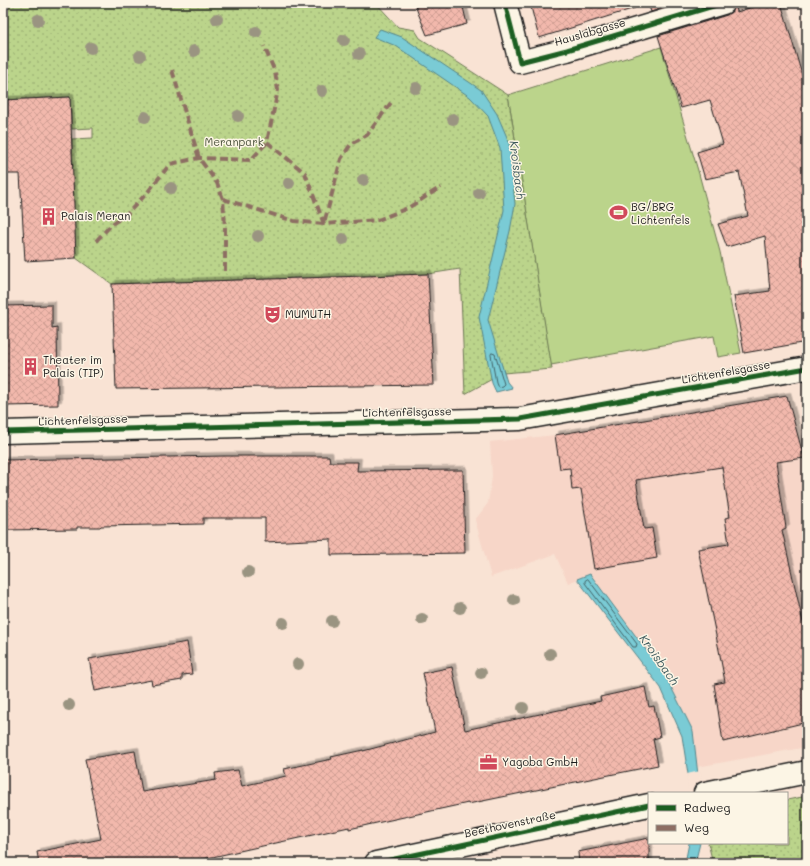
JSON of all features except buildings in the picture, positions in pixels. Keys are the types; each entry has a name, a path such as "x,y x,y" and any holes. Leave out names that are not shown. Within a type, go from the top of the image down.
{"street":[{"name":"Hauslabgasse","path":"505,3 520,62 567,50 723,3"},
{"name":"Lichtenfelsgasse","path":"3,432 520,419 807,368"},
{"path":"710,792 807,772"},
{"name":"Beethovenstraße","path":"376,863 648,805"}],"shaded area":[{"path":"787,396 807,471 807,747 697,767 693,731 666,677 590,574 568,583 555,554 491,577 475,520 488,503 492,477 490,442 555,435"}],"green space":[{"name":"Meranpark","path":"3,3 376,3 398,27 415,30 420,38 508,95 552,369 503,373 465,394 460,269 428,274 112,284 76,258 72,139 93,138 93,128 72,129 70,97 3,100"},
{"name":"BG/BRG Lichtenfels","path":"661,47 699,174 720,252 741,353 718,357 714,336 551,365 508,95"},
{"path":"807,796 807,863 713,863 708,844 788,844 788,800"}],"water":[{"name":"Kroisbach","path":"380,29 402,37 481,90 497,114 509,142 515,204 510,231 488,320 507,382 512,388 496,392 492,383 479,317 504,210 500,148 488,116 470,97 396,46 374,37"},
{"name":"Kroisbach","path":"590,574 666,677 693,731 700,792 691,792 682,736 661,688 577,579"},
{"path":"689,844 700,844 695,863 685,863"}],"pier":[{"path":"700,771 702,792 689,792 687,774"}],"marked path":[{"path":"96,241 112,224 128,213 147,193 170,164 199,158 251,160 267,142 278,90 275,72 264,46"},
{"path":"172,70 199,158 217,183 223,199 225,226 225,274"},
{"path":"223,199 294,221 324,224 341,159 351,144 367,135 393,100"},
{"path":"267,142 305,173 324,224 378,220 408,208 441,187"}],"cycle path":[{"path":"505,3 520,62 567,50 723,3"},
{"path":"3,432 520,419 807,368"},
{"path":"376,863 648,805"}],"place":[{"name":"BG/BRG Lichtenfels","path":"618,213"},
{"name":"Palais Meran","path":"48,216"},
{"name":"MUMUTH","path":"272,314"},
{"name":"Theater im Palais (TIP)","path":"30,366"},
{"name":"Yagoba GmbH","path":"489,762"}]}
